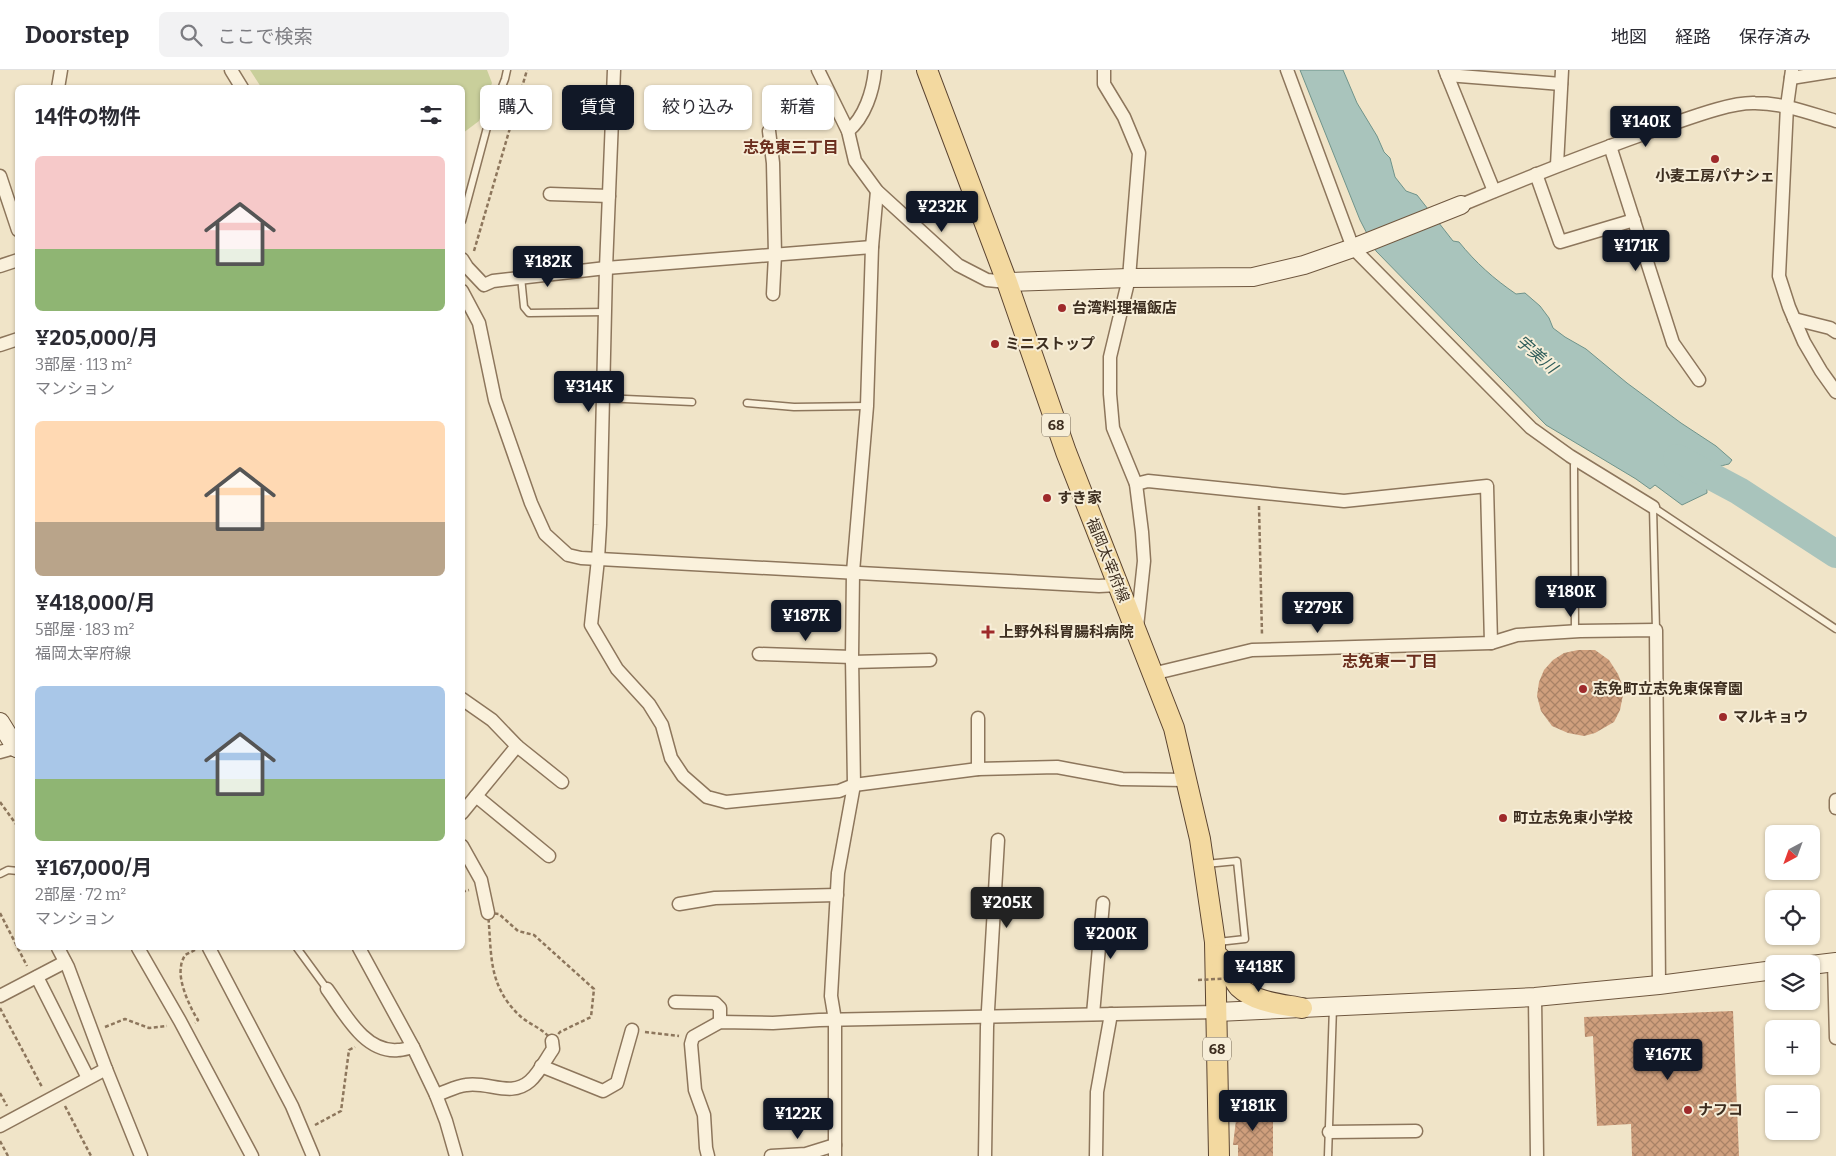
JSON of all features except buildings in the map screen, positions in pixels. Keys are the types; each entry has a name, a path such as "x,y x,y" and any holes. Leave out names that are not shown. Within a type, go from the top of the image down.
{"main road":[{"name":"福岡太宰府線","path":"927,70 1007,282 1066,452 1174,728 1204,864 1216,949 1220,1156"},
{"path":"1216,949 1239,987 1260,1000 1302,1008"}],"street":[{"path":"58,85 61,70"},
{"path":"231,70 240,85"},
{"path":"614,70 606,268 598,559 591,626 617,669 649,704 662,725 671,758 683,776 707,797 726,802 839,791 854,785 978,769 1057,767 1122,779 1186,780"},
{"path":"818,70 848,131 855,160 877,191 958,265 987,280 1007,282 1129,278 1253,277 1304,264 1353,248 1557,165 1696,116 1753,102 1788,106 1836,121"},
{"path":"848,131 857,124 867,102 875,70"},
{"path":"1104,70 1104,84 1124,117 1139,153 1129,278 1110,357 1110,394 1113,428 1136,484 1144,561 1137,632"},
{"path":"1287,70 1353,248 1530,428 1577,460 1653,506"},
{"path":"1557,165 1562,70"},
{"path":"1836,71 1791,74 1779,276 1804,342 1821,372 1836,392"},
{"path":"1494,191 1446,73 1562,84"},
{"path":"769,131 773,163 775,255 773,294"},
{"path":"1610,146 1672,343 1699,380"},
{"path":"1536,174 1560,242 1634,220"},
{"path":"0,176 15,221"},
{"path":"771,1156 835,1150 835,1020 831,996 838,873 854,785 853,572 867,406 872,247 877,191"},
{"path":"550,194 609,196"},
{"path":"465,263 484,285 493,280 606,268 872,247"},
{"path":"0,266 15,261"},
{"path":"465,301 479,323 496,400 531,503 545,534 568,555 598,559 1099,586 1118,584"},
{"path":"1794,319 1830,328 1836,332"},
{"path":"0,345 15,340"},
{"path":"1136,484 1148,481 1258,494 1344,501 1487,486 1491,643"},
{"path":"1152,674 1262,649 1491,643 1517,635 1575,631 1656,630 1659,985"},
{"path":"759,654 852,659 930,660"},
{"path":"465,701 492,720 517,746 562,782"},
{"path":"978,718 978,769"},
{"path":"0,722 13,750"},
{"path":"465,809 517,746"},
{"path":"476,796 549,856"},
{"path":"1836,800 1836,808"},
{"path":"985,1156 987,1027 998,840"},
{"path":"465,851 481,880 488,913"},
{"path":"680,904 715,898 837,895"},
{"path":"1093,1014 1102,903"},
{"path":"59,950 66,962 141,1156"},
{"path":"139,950 180,1021 252,1156"},
{"path":"210,950 292,1106 312,1156"},
{"path":"360,950 413,1047 436,1095 456,1156"},
{"path":"0,996 66,962"},
{"path":"1820,964 1835,962 1836,1038"},
{"path":"708,1156 704,1115 695,1090 690,1044 693,1037 720,1022 773,1023 819,1020 1216,1012 1333,1007 1535,997 1659,985 1765,971"},
{"path":"35,978 88,1078"},
{"path":"327,989 366,1040 376,1046 396,1051 413,1047"},
{"path":"1535,997 1537,1156"},
{"path":"675,1002 715,1003 720,1008 720,1022"},
{"path":"1096,1156 1097,1092 1111,1014"},
{"path":"541,1066 604,1091 617,1083 632,1030"},
{"path":"436,1095 466,1085 480,1084 511,1090 522,1087 532,1080 553,1049 552,1041"},
{"path":"0,1126 106,1069"},
{"path":"1328,1132 1416,1130"}],"lane":[{"path":"465,210 489,120 507,70"},
{"path":"521,277 524,307 529,313 605,312"},
{"path":"603,398 692,402"},
{"path":"747,402 794,407 867,406"},
{"path":"1575,631 1574,465 1577,460"},
{"path":"1653,506 1836,629"},
{"path":"1653,506 1656,630"},
{"path":"1204,864 1237,861 1245,939 1216,949"},
{"path":"0,874 8,870 15,871"},
{"path":"298,950 327,989"},
{"path":"1328,1156 1333,1007"}],"path":[{"path":"465,263 481,227 527,70"},
{"path":"1258,494 1262,649"},
{"path":"0,802 15,822"},
{"path":"0,913 15,941"},
{"path":"488,913 499,914 518,931 534,935 594,989 592,1017 560,1032 552,1041 547,1033 524,1020 509,1005 499,991 493,967 488,913"},
{"path":"20,950 35,978"},
{"path":"194,1024 198,1020 191,1008 184,988 180,968 185,956 196,950"},
{"path":"1198,980 1251,977"},
{"path":"0,1008 91,1156"},
{"path":"92,1032 125,1020 139,1023 149,1028 172,1025 180,1021"},
{"path":"632,1030 693,1037"},
{"path":"302,1131 341,1111 349,1050 366,1040"},
{"path":"0,1141 8,1156"}],"green space":[{"path":"250,70 487,70 492,83 491,85 480,85 479,121 465,132 465,85 260,85"}],"water":[{"path":"1300,70 1343,70 1357,103 1377,136 1384,152 1390,158 1395,177 1406,191 1417,195 1453,241 1459,242 1479,264 1516,294 1525,293 1540,306 1549,318 1553,328 1586,349 1627,383 1716,446 1732,460 1729,464 1717,467 1710,472 1707,481 1707,493 1682,505 1655,485 1650,489 1546,425 1376,251 1360,220"}],"waterway":[{"name":"宇美川","path":"1677,458 1739,491 1836,554"}],"place":[{"name":"小麦工房パナシェ","path":"1715,159"},
{"name":"台湾料理福飯店","path":"1062,308"},
{"name":"ミニストップ","path":"995,344"},
{"name":"すき家","path":"1047,498"},
{"name":"上野外科胃腸科病院","path":"988,632"},
{"name":"志免町立志免東保育園","path":"1583,689"},
{"name":"マルキョウ","path":"1723,717"},
{"name":"町立志免東小学校","path":"1503,818"},
{"name":"ナフコ","path":"1688,1110"}],"district":[{"name":"志免東三丁目","path":"791,147"},
{"name":"志免東一丁目","path":"1390,661"}]}
